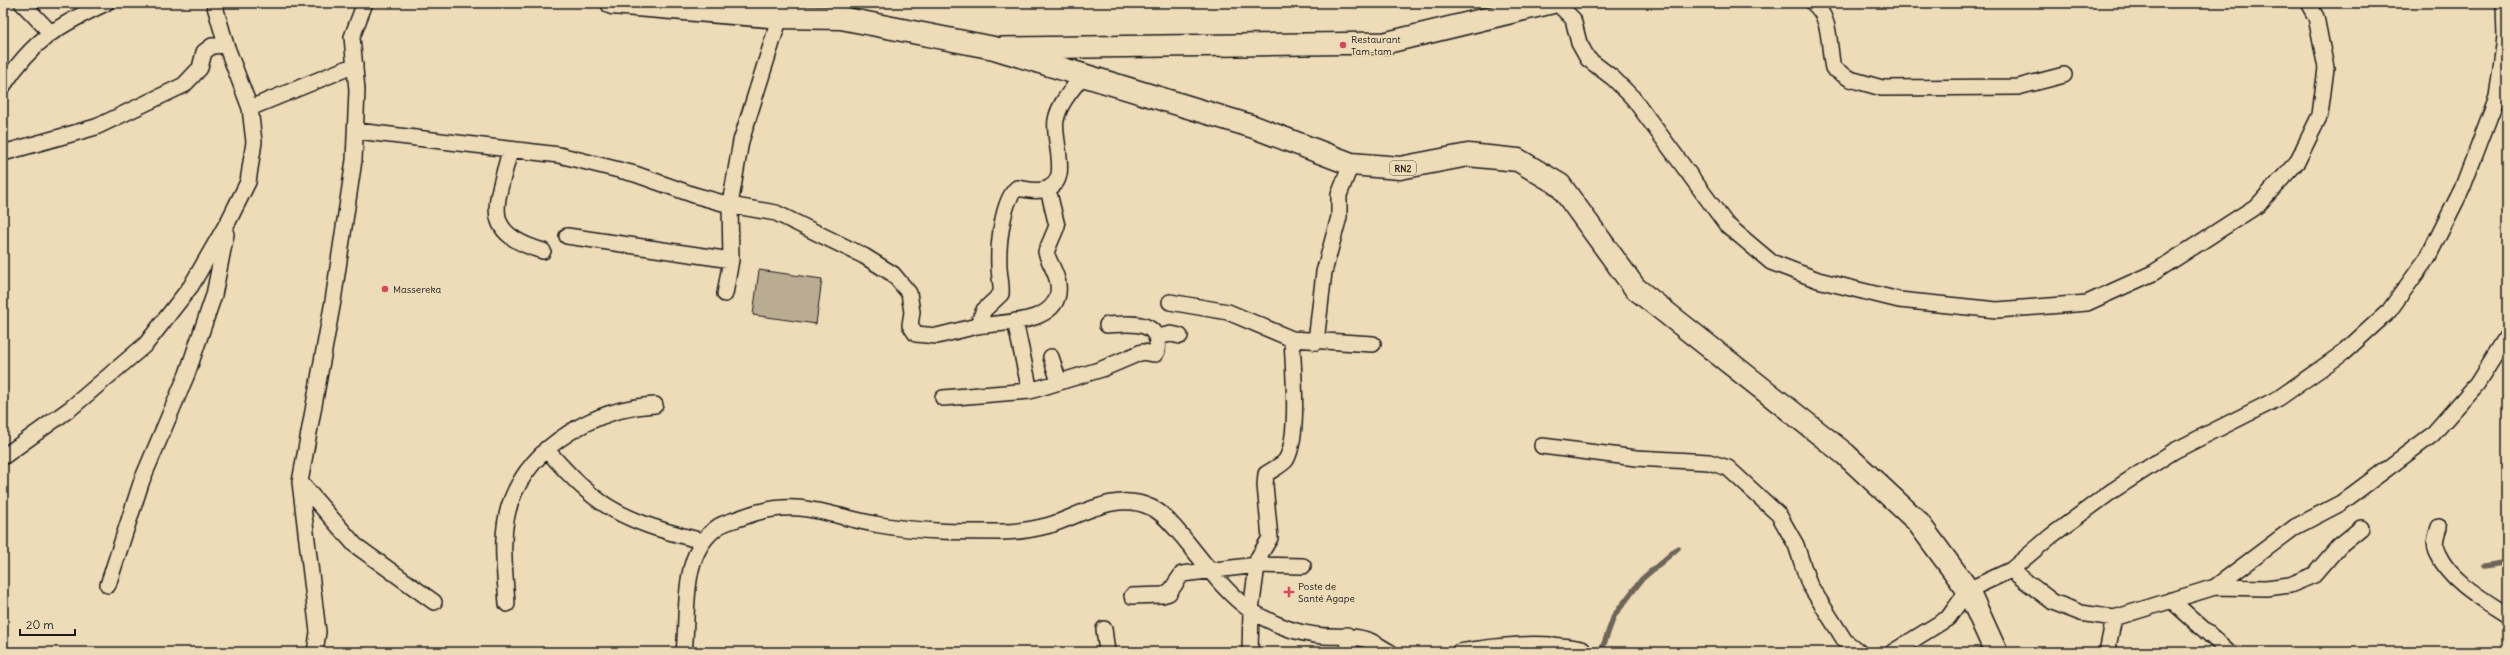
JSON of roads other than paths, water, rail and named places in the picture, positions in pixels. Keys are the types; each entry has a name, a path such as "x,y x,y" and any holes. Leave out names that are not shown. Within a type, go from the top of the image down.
{"highway":[{"name":"RN2","path":"612,3 780,17 841,18 994,48 1254,127 1351,164 1400,168 1468,155 1518,160 1560,185 1636,288 1845,454 1917,521 1968,590 1996,652"}],"street":[{"path":"22,3 50,32"},
{"path":"3,86 20,61 50,32 106,3"},
{"path":"3,457 72,408 146,344 191,286 229,220 248,182 254,142 250,108 226,45 214,3"},
{"path":"315,652 318,632 300,482 333,301 357,131 355,66 352,38 364,3"},
{"path":"994,48 1385,43 1550,3"},
{"path":"1557,3 1573,19 1579,43 1588,59 1613,78 1632,98 1726,224 1771,262 1818,280 1899,300 1997,310 2087,303 2153,273 2258,205 2297,162 2320,115 2326,68 2316,17 2308,3"},
{"path":"1813,3 1826,19 1829,51 1833,68 1850,79 1882,88 2018,87 2064,75"},
{"path":"1893,652 1948,618 1968,590 2011,570 2051,536 2112,491 2174,451 2279,398 2343,353 2389,311 2428,257 2462,189 2496,97 2506,38 2504,3"},
{"path":"725,294 732,260 730,205 741,141 780,17"},
{"path":"3,153 96,127 184,85 200,68 204,52 212,46 226,45"},
{"path":"250,108 355,66"},
{"path":"977,326 988,305 1001,294 998,265 1004,216 1011,193 1017,188 1040,191 1048,189 1054,185 1060,174 1056,120 1064,102 1083,75"},
{"path":"357,131 559,155 635,174 694,195 730,205 776,213 864,256 894,274 909,293 912,312 910,325 916,334 937,336 977,326 1015,321 1046,313 1056,303 1058,283 1046,252 1057,226 1048,189"},
{"path":"510,150 496,210 499,225 510,238 523,246 543,251"},
{"path":"1316,342 1324,272 1339,217 1339,195 1351,164"},
{"path":"108,585 142,480 187,374 214,295 229,220"},
{"path":"567,236 732,260"},
{"path":"1170,302 1228,312 1292,340 1373,344"},
{"path":"1015,321 1030,390"},
{"path":"943,398 1030,390 1102,369 1142,352 1155,354 1157,351 1157,337 1153,330 1138,324 1107,325"},
{"path":"1157,337 1171,334 1180,336"},
{"path":"2215,587 2295,527 2341,503 2432,435 2477,384 2507,336"},
{"path":"1250,652 1251,610 1258,558 1270,538 1265,485 1266,474 1285,462 1292,449 1295,393 1292,340"},
{"path":"1051,357 1059,382"},
{"path":"507,604 504,544 510,502 522,480 546,449 581,426 634,406 655,405"},
{"path":"1542,446 1636,458 1709,462 1728,468 1779,515 1796,545 1809,584 1845,641 1855,651"},
{"path":"546,449 567,473 602,503 653,528 702,541"},
{"path":"300,482 355,545 434,602"},
{"path":"684,652 686,634 685,602 693,565 702,541 720,526 762,510 792,506 830,512 878,525 929,532 1008,532 1047,525 1108,503 1131,501 1151,507 1168,521 1211,570 1224,588 1251,610 1285,628 1316,636 1347,635 1369,640 1390,652"},
{"path":"2439,527 2435,540 2437,554 2451,573 2507,615"},
{"path":"2011,570 2053,602 2081,613 2114,618 2215,587 2266,588 2290,585 2314,576 2339,546 2361,528"},
{"path":"1132,596 1162,595 1169,593 1182,574 1257,565 1303,566"},
{"path":"2171,600 2230,652"},
{"path":"2111,652 2108,647 2114,618"},
{"path":"1104,630 1107,652"},
{"path":"1347,635 1350,652"},
{"path":"1459,652 1494,646 1538,644 1583,651"}],"waterway":[{"path":"1601,652 1614,616 1642,579 1678,548"},
{"path":"2485,566 2507,562"}],"place":[{"name":"Restaurant Tam-tam","path":"1343,45"},
{"name":"Massereka","path":"385,289"},
{"name":"Poste de Santé Agape","path":"1289,592"}]}
